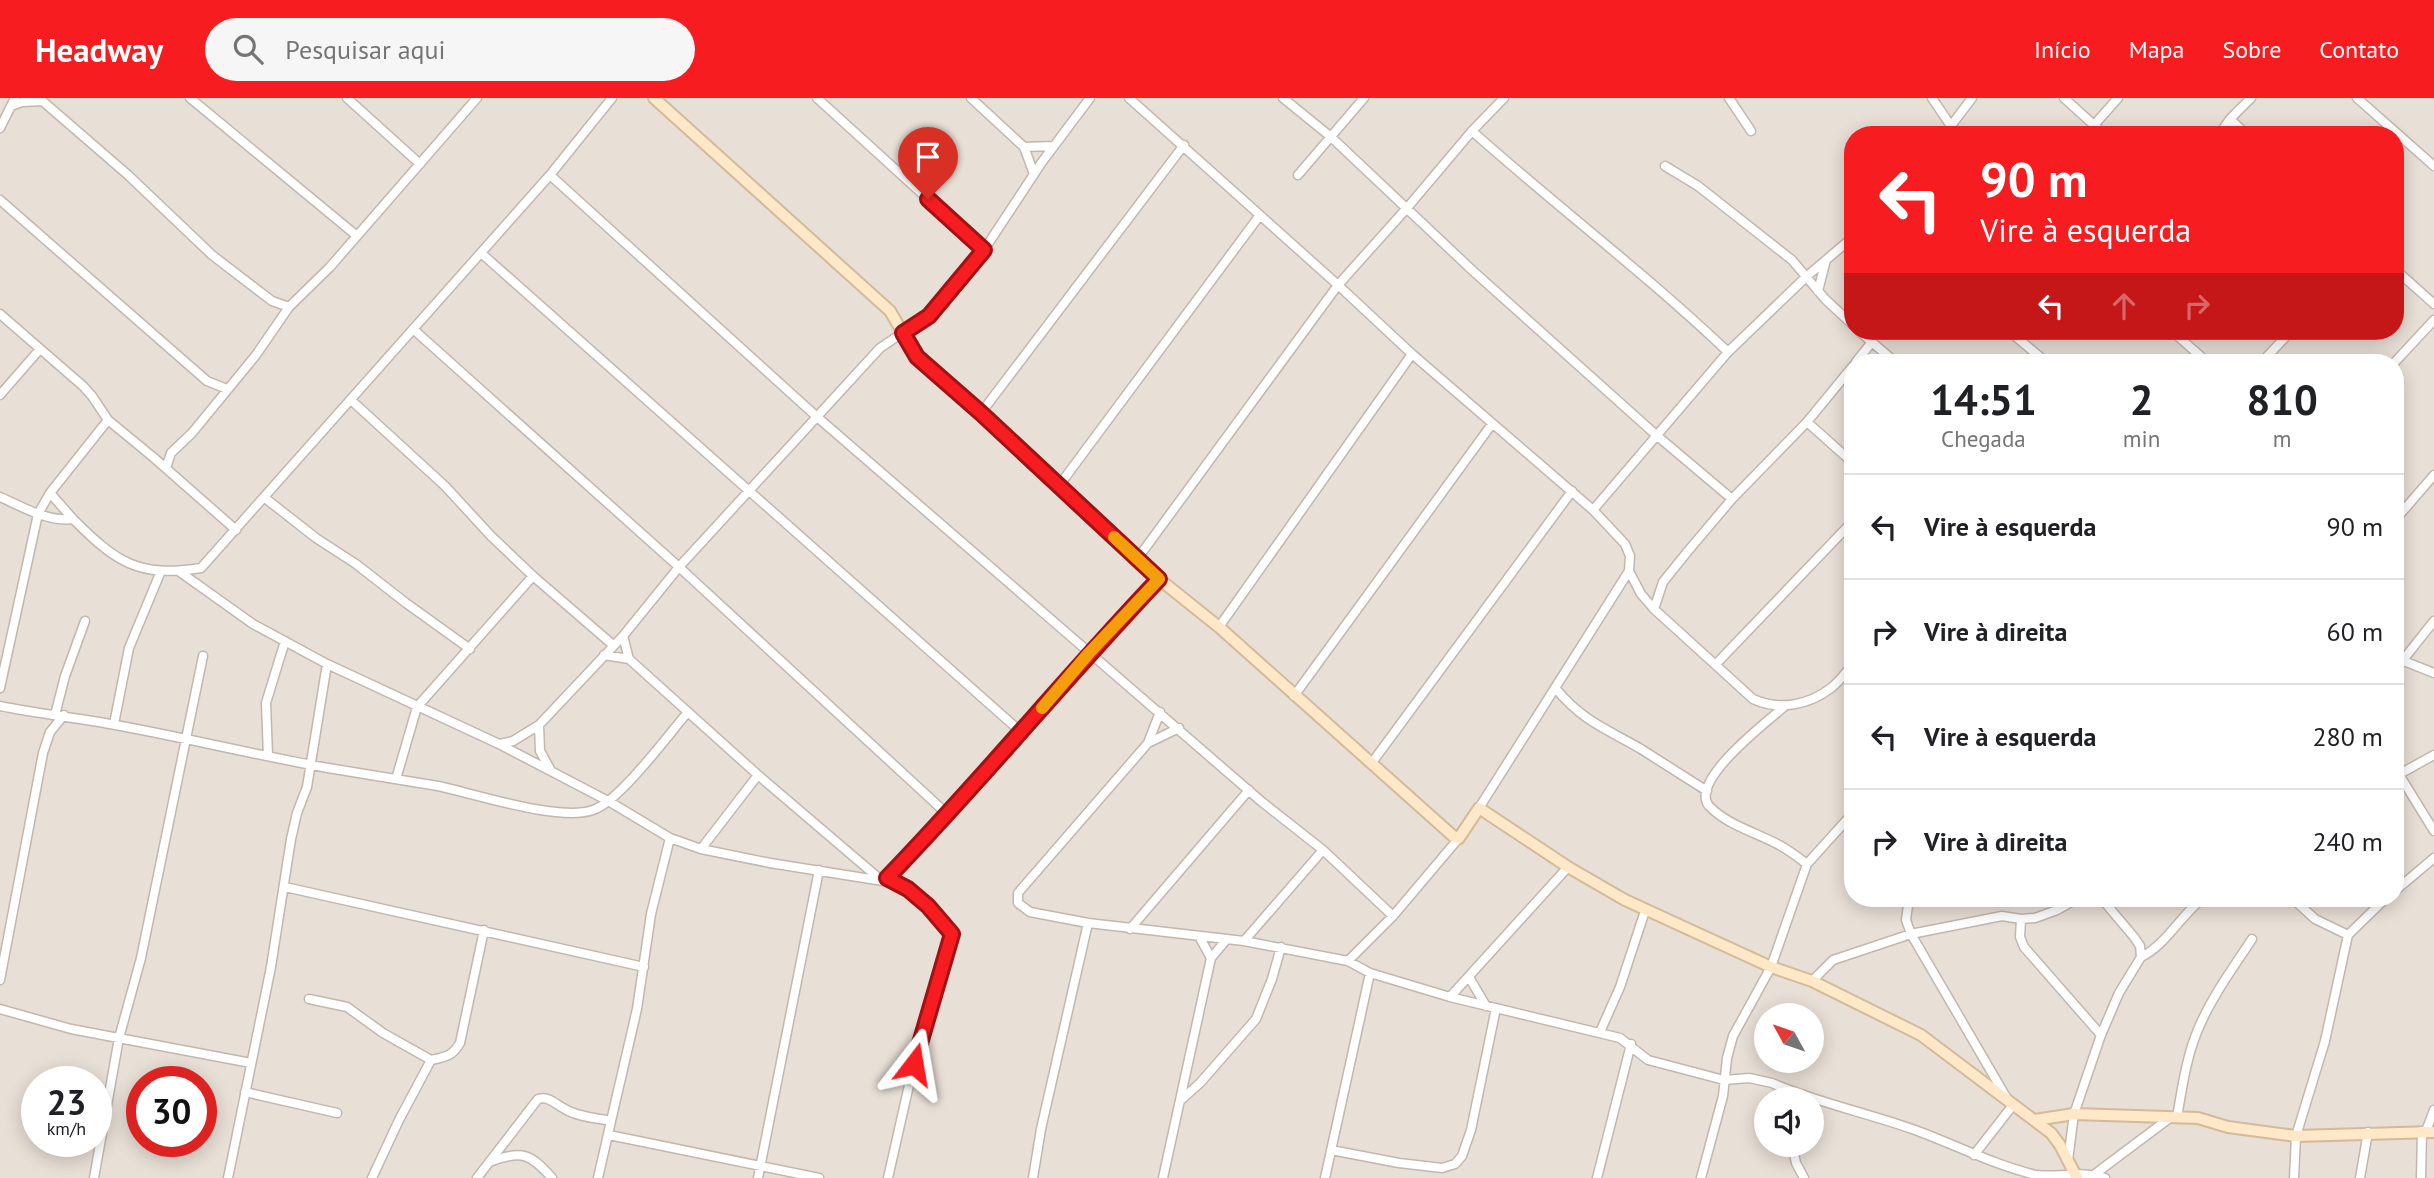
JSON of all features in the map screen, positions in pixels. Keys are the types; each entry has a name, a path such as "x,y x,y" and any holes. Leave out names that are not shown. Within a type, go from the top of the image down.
{"street":[{"path":"190,98 357,236"},
{"path":"347,98 420,164"},
{"path":"153,457 170,453 192,433 289,307 330,267 477,98"},
{"path":"50,493 73,519 117,558 146,570 180,572 201,568 550,175 612,98"},
{"path":"654,98 890,311 917,357 981,413 1058,487 1159,579 1220,627 1371,764 1453,836 1459,838"},
{"path":"817,98 984,250"},
{"path":"971,98 1024,147 1034,174"},
{"path":"499,744 513,741 539,725 623,636 679,567 880,348 929,316 984,250 1034,174 1090,98"},
{"path":"1129,98 1412,354 1593,510 1625,544 1630,556 1629,571 1459,838 1394,916 1348,961"},
{"path":"1283,98 1331,137 1473,271 1732,499"},
{"path":"1298,175 1364,98"},
{"path":"1138,558 1338,285 1504,98"},
{"path":"1729,98 1751,131"},
{"path":"1932,98 1953,125 1972,98"},
{"path":"2064,98 2094,125 2118,98"},
{"path":"2225,126 2251,98"},
{"path":"2357,98 2389,126"},
{"path":"0,128 13,102 40,100 128,175 202,246 272,301 289,307"},
{"path":"2230,119 2237,126"},
{"path":"1472,131 1539,191 1677,303 1728,352"},
{"path":"2404,140 2434,166"},
{"path":"981,413 1184,145"},
{"path":"1024,147 1055,146"},
{"path":"1665,166 1713,197 1792,260 1844,317"},
{"path":"550,175 816,416 1249,790 1323,850 1394,916"},
{"path":"0,200 207,381 227,389"},
{"path":"1058,487 1260,215"},
{"path":"1593,510 1655,434 1728,352 1844,244"},
{"path":"481,253 1021,732"},
{"path":"1818,291 1827,258"},
{"path":"2404,277 2434,304"},
{"path":"272,301 281,320"},
{"path":"0,314 88,391 108,420 236,530"},
{"path":"2403,354 2434,320"},
{"path":"413,329 679,567 946,813"},
{"path":"1870,340 1886,354"},
{"path":"2020,340 2036,354"},
{"path":"2182,340 2198,354"},
{"path":"2269,354 2283,340"},
{"path":"1863,354 1872,342"},
{"path":"0,395 40,349"},
{"path":"1220,627 1412,354"},
{"path":"1654,609 1667,576 1732,499 1807,422 1844,377"},
{"path":"207,381 216,401"},
{"path":"351,400 445,486 533,576 613,645"},
{"path":"0,688 38,514 50,493 108,420"},
{"path":"1807,422 1844,455"},
{"path":"1294,696 1492,424"},
{"path":"166,468 170,453"},
{"path":"2404,510 2434,475"},
{"path":"1371,764 1572,491"},
{"path":"0,497 38,514 64,520 73,519"},
{"path":"265,499 470,649"},
{"path":"1716,664 1844,530"},
{"path":"201,568 202,587"},
{"path":"114,724 129,648 161,571"},
{"path":"1629,571 1641,594 1654,609 1753,699 1763,704 1785,706 1818,696 1832,688 1844,674"},
{"path":"180,572 253,624 327,664 499,744 670,838 701,849 885,879 908,889 928,906 952,934 919,1041 888,1178"},
{"path":"396,779 417,707 533,576"},
{"path":"885,879 1159,579"},
{"path":"0,980 21,858 35,803 38,775 51,732 60,715 65,676 85,621"},
{"path":"2404,654 2434,621"},
{"path":"623,636 629,659"},
{"path":"268,756 266,704 285,641"},
{"path":"604,655 629,659 758,775 885,879"},
{"path":"94,1178 120,1038 141,958 203,656"},
{"path":"2404,661 2434,673"},
{"path":"228,1178 285,887 291,839 312,764 327,664"},
{"path":"1556,689 1590,722 1707,791"},
{"path":"0,706 42,715 60,715 114,724 567,814 586,812 610,803 688,712"},
{"path":"1785,706 1731,754 1711,778 1705,794 1710,807 1730,822 1782,846 1807,864"},
{"path":"1160,712 1148,743 1018,893 1018,903 1030,912 1130,929 1244,941 1348,961 1370,973 1450,997 1624,1039 1648,1060 1724,1080 1749,1077 1771,1087"},
{"path":"42,715 51,732"},
{"path":"539,725 540,751 551,771"},
{"path":"1148,743 1179,728"},
{"path":"2404,772 2434,755"},
{"path":"701,849 758,775"},
{"path":"2404,785 2434,831"},
{"path":"1130,929 1249,790"},
{"path":"1479,808 1568,867 1645,911 1771,967 1811,981 1932,1042 2035,1120 2055,1139 2068,1161"},
{"path":"1701,1178 1723,1096 1727,1058 1733,1036 1771,967 1807,864 1844,823"},
{"path":"598,1178 637,1009 651,914 670,838"},
{"path":"1244,941 1323,850"},
{"path":"2404,883 2434,858"},
{"path":"1450,997 1568,867"},
{"path":"758,1178 820,870"},
{"path":"285,887 644,967"},
{"path":"1908,907 1906,920 1911,934 2011,1103"},
{"path":"1811,981 1833,960 1911,934 2002,916 2035,918 2062,907"},
{"path":"2109,907 2140,946 2141,957"},
{"path":"2070,1176 2068,1161 2074,1114 2101,1035 2119,993 2141,957 2156,948 2190,907"},
{"path":"2302,907 2315,919 2348,935"},
{"path":"2294,1178 2296,1136 2325,1041 2348,935 2377,907"},
{"path":"1600,1032 1620,987 1645,911"},
{"path":"2021,919 2020,937 2024,947 2101,1035"},
{"path":"1032,1178 1088,923"},
{"path":"309,999 347,1007 383,1033 431,1060 455,1053 460,1043 484,930"},
{"path":"1199,936 1211,958"},
{"path":"1163,1178 1211,958 1227,939"},
{"path":"2095,1174 2174,1117 2197,1033 2227,976 2252,939"},
{"path":"1181,1100 1200,1083 1256,1019 1281,947"},
{"path":"1325,1178 1370,973"},
{"path":"1469,977 1486,1006"},
{"path":"1331,1150 1442,1168 1455,1164 1462,1156 1471,1130 1496,1008"},
{"path":"0,1009 46,1023 251,1063"},
{"path":"1597,1178 1630,1044"},
{"path":"372,1178 431,1060"},
{"path":"245,1092 337,1114"},
{"path":"477,1178 538,1099 543,1097 568,1111 611,1121"},
{"path":"1974,1154 2011,1103"},
{"path":"1824,1104 1915,1130 2036,1175 2095,1174 2105,1178"},
{"path":"2421,1178 2427,1131 2434,1110"},
{"path":"2035,1120 2074,1114 2198,1118 2228,1127 2296,1136 2427,1131"},
{"path":"2360,1178 2368,1132"},
{"path":"609,1135 819,1178"},
{"path":"492,1161 510,1154 520,1154 529,1157 552,1178"},
{"path":"1795,1157 1804,1178"}],"shaded area":[{"path":"0,98 2434,98 2434,1178 0,1178"}],"slow traffic":[{"path":"1042,708 1089,653 1159,579 1114,537"}],"route":[{"path":"914,1064 952,934 928,906 908,889 887,878 1159,579 909,348 903,333 929,316 984,250 928,199"}]}
